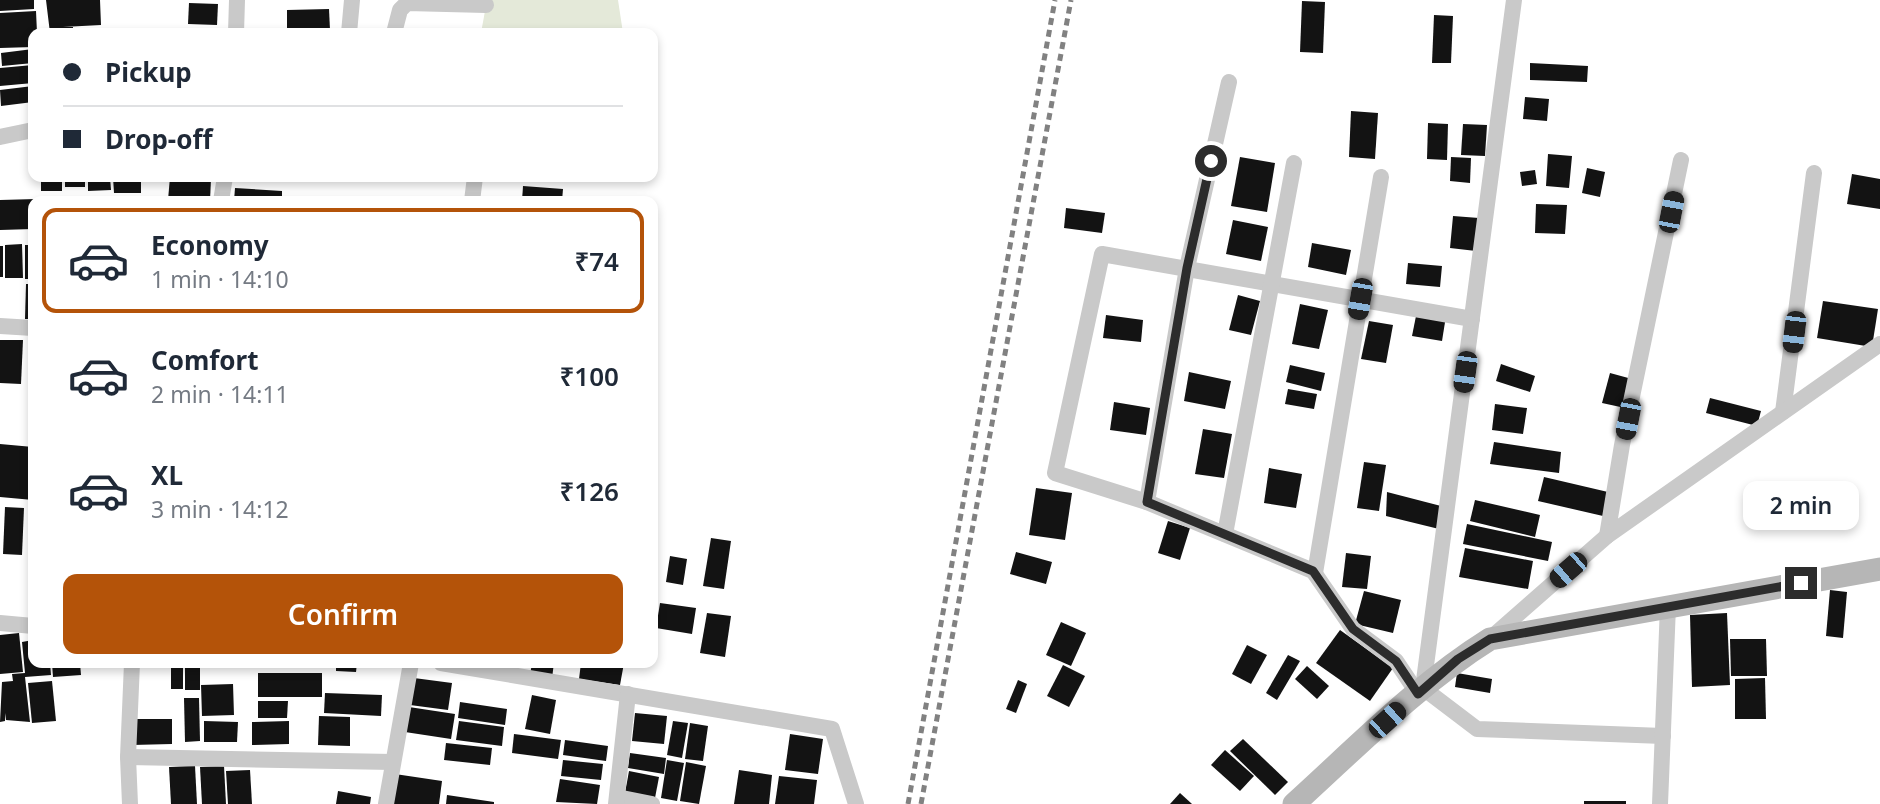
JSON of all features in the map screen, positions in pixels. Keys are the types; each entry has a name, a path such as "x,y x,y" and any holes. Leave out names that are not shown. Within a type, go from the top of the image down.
{"main road":[{"path":"1294,804 1458,659 1490,639 1880,569"}],"street":[{"path":"236,28 237,0"},
{"path":"349,28 352,0"},
{"path":"1420,691 1514,0"},
{"path":"395,28 400,10 407,4 486,5"},
{"path":"1147,502 1187,268 1229,82"},
{"path":"0,137 28,132"},
{"path":"1607,536 1622,445 1681,160"},
{"path":"1224,534 1294,163"},
{"path":"1783,412 1814,173"},
{"path":"1315,573 1381,177"},
{"path":"1472,319 1102,254 1055,473 1147,502 1315,573 1353,629 1396,661 1420,691 1477,730 1662,736"},
{"path":"0,326 28,328"},
{"path":"1490,639 1607,536 1880,344"},
{"path":"1660,804 1668,606"},
{"path":"0,623 28,626"},
{"path":"130,804 128,757 132,668"},
{"path":"386,804 410,668"},
{"path":"471,668 832,729 856,804"},
{"path":"628,694 616,801 652,804"},
{"path":"128,757 393,762"}],"green space":[{"path":"487,0 618,0 622,28 482,28"}],"building":[{"path":"0,0 34,0 34,9 0,11"},
{"path":"46,0 100,0 101,25 49,28"},
{"path":"1302,1 1325,2 1323,53 1300,52"},
{"path":"189,3 218,4 217,25 188,24"},
{"path":"329,9 330,28 287,28 287,10"},
{"path":"36,11 37,28 28,28 28,47 0,48 0,13"},
{"path":"1434,15 1453,16 1451,63 1432,63"},
{"path":"28,50 28,63 2,66 1,53"},
{"path":"1530,63 1588,66 1587,82 1530,80"},
{"path":"28,65 28,83 0,86 0,68"},
{"path":"28,87 28,103 1,106 0,90"},
{"path":"1525,97 1549,99 1547,121 1523,119"},
{"path":"1351,111 1378,113 1375,159 1349,157"},
{"path":"1428,123 1448,124 1447,160 1427,159"},
{"path":"1463,124 1487,125 1485,156 1461,155"},
{"path":"1548,154 1572,156 1569,188 1546,186"},
{"path":"1240,157 1275,163 1267,212 1231,206"},
{"path":"1451,157 1471,158 1470,183 1450,181"},
{"path":"1587,168 1605,172 1600,197 1582,193"},
{"path":"1535,170 1537,184 1522,186 1520,172"},
{"path":"1852,174 1880,179 1880,209 1847,204"},
{"path":"41,182 62,182 62,191 41,191"},
{"path":"65,182 85,182 85,187 65,187"},
{"path":"88,182 110,182 111,190 88,191"},
{"path":"113,182 141,182 141,193 114,193"},
{"path":"170,182 211,182 210,196 168,196"},
{"path":"523,186 563,189 562,196 522,196"},
{"path":"235,188 282,191 282,196 234,196"},
{"path":"28,199 28,229 0,230 0,200"},
{"path":"1536,204 1567,205 1565,234 1535,233"},
{"path":"1066,208 1105,213 1102,233 1064,228"},
{"path":"1453,216 1479,218 1476,251 1450,248"},
{"path":"1233,220 1268,227 1261,261 1226,254"},
{"path":"1312,243 1351,250 1346,275 1308,267"},
{"path":"22,244 23,278 5,278 5,245"},
{"path":"25,245 28,245 28,279 25,279"},
{"path":"0,246 3,246 3,277 0,277"},
{"path":"1408,263 1442,266 1440,287 1406,284"},
{"path":"26,284 28,284 28,319 25,319"},
{"path":"1238,295 1260,301 1251,335 1229,330"},
{"path":"1823,301 1878,309 1872,347 1817,338"},
{"path":"1300,304 1328,310 1319,349 1292,344"},
{"path":"1417,311 1446,316 1442,341 1412,336"},
{"path":"1106,315 1143,320 1141,342 1103,338"},
{"path":"1369,321 1393,325 1386,363 1361,359"},
{"path":"0,340 23,340 21,384 0,383"},
{"path":"1501,364 1535,376 1530,392 1496,381"},
{"path":"1290,365 1325,373 1321,391 1286,382"},
{"path":"1189,372 1231,381 1225,409 1184,401"},
{"path":"1610,373 1632,379 1625,408 1602,403"},
{"path":"1288,389 1317,394 1314,409 1285,404"},
{"path":"1710,398 1761,411 1757,426 1706,413"},
{"path":"1114,402 1150,408 1146,435 1110,430"},
{"path":"1495,404 1527,408 1523,434 1492,430"},
{"path":"1203,429 1232,434 1224,478 1195,474"},
{"path":"1494,442 1561,452 1559,473 1490,464"},
{"path":"0,444 28,447 28,500 0,497"},
{"path":"1364,462 1386,465 1379,511 1357,508"},
{"path":"1269,468 1302,474 1296,508 1264,503"},
{"path":"1544,477 1608,492 1603,516 1538,501"},
{"path":"1036,488 1072,493 1065,540 1029,535"},
{"path":"1387,492 1441,506 1439,529 1386,516"},
{"path":"1475,500 1540,515 1535,537 1470,521"},
{"path":"5,507 24,508 22,555 3,554"},
{"path":"1168,521 1190,528 1180,560 1158,553"},
{"path":"1467,524 1552,542 1548,561 1463,544"},
{"path":"711,538 731,541 724,589 703,586"},
{"path":"1465,548 1533,561 1528,589 1459,577"},
{"path":"1016,552 1052,562 1046,584 1010,574"},
{"path":"1346,553 1371,556 1367,589 1342,587"},
{"path":"670,556 687,559 683,585 666,582"},
{"path":"1830,590 1847,592 1843,638 1826,636"},
{"path":"1364,591 1401,600 1393,633 1355,624"},
{"path":"660,603 696,608 692,634 658,628"},
{"path":"707,613 731,616 725,657 700,653"},
{"path":"1727,613 1730,685 1692,687 1690,615"},
{"path":"1061,622 1086,633 1071,666 1046,655"},
{"path":"1340,630 1393,668 1370,701 1316,663"},
{"path":"19,633 23,672 0,674 0,635"},
{"path":"1730,639 1766,639 1767,676 1731,676"},
{"path":"28,641 28,668 50,668 51,675 25,677 30,722 6,720 5,713 5,721 0,722 2,682 13,681 12,674 25,673 22,642"},
{"path":"1247,645 1267,655 1251,684 1232,674"},
{"path":"1288,655 1300,661 1277,700 1266,693"},
{"path":"1063,665 1085,676 1069,707 1047,696"},
{"path":"1307,666 1329,686 1317,699 1295,679"},
{"path":"52,668 80,668 81,675 53,677"},
{"path":"171,668 183,668 183,689 171,689"},
{"path":"185,668 200,668 200,690 185,690"},
{"path":"336,668 356,668 356,672 336,671"},
{"path":"531,668 553,668 552,678 530,675"},
{"path":"580,668 623,668 620,685 579,679"},
{"path":"258,673 322,673 322,697 258,697"},
{"path":"1457,673 1492,679 1490,693 1455,687"},
{"path":"414,678 452,683 448,710 410,705"},
{"path":"1765,678 1766,719 1735,719 1735,679"},
{"path":"1018,680 1027,684 1016,713 1006,709"},
{"path":"52,681 56,721 32,723 28,683"},
{"path":"233,684 234,715 202,716 201,685"},
{"path":"325,693 382,695 381,716 324,713"},
{"path":"532,695 556,700 550,734 525,729"},
{"path":"184,698 199,698 200,741 185,742"},
{"path":"258,701 288,701 287,718 258,718"},
{"path":"460,702 507,709 505,725 458,718"},
{"path":"409,707 455,714 451,739 405,732"},
{"path":"635,713 667,716 664,744 632,741"},
{"path":"319,716 350,717 350,746 318,745"},
{"path":"132,719 172,719 172,744 132,745"},
{"path":"204,721 238,722 237,742 204,742"},
{"path":"289,721 289,744 252,745 252,722"},
{"path":"459,721 504,727 502,746 456,740"},
{"path":"673,721 688,723 682,758 667,755"},
{"path":"690,723 708,726 703,761 685,759"},
{"path":"514,734 561,740 558,759 512,753"},
{"path":"790,734 823,739 818,774 785,770"},
{"path":"1243,739 1288,782 1275,795 1230,751"},
{"path":"565,740 608,746 606,761 563,755"},
{"path":"446,743 492,748 490,765 444,760"},
{"path":"1225,750 1254,776 1240,791 1211,765"},
{"path":"630,753 666,758 664,774 628,768"},
{"path":"563,760 603,764 601,780 561,776"},
{"path":"667,760 684,763 677,801 661,798"},
{"path":"686,762 706,766 699,804 680,801"},
{"path":"195,766 197,804 171,804 169,767"},
{"path":"224,766 226,804 202,804 200,767"},
{"path":"250,770 252,804 228,804 226,771"},
{"path":"739,770 772,775 769,804 734,804"},
{"path":"629,771 659,777 655,798 625,793"},
{"path":"395,774 442,781 439,804 391,804"},
{"path":"779,776 817,780 814,804 775,804"},
{"path":"560,779 600,785 597,804 556,802"},
{"path":"338,791 371,797 370,804 336,804"},
{"path":"1180,793 1192,804 1170,804"},
{"path":"447,795 494,802 494,804 446,804"},
{"path":"1584,801 1626,801 1626,804 1584,804"}],"railway":[{"path":"908,804 1055,0"},
{"path":"921,804 1071,0"}],"route":[{"path":"1211,161 1187,268 1147,502 1313,571 1353,629 1396,661 1418,694 1458,659 1490,639 1801,583"}]}
